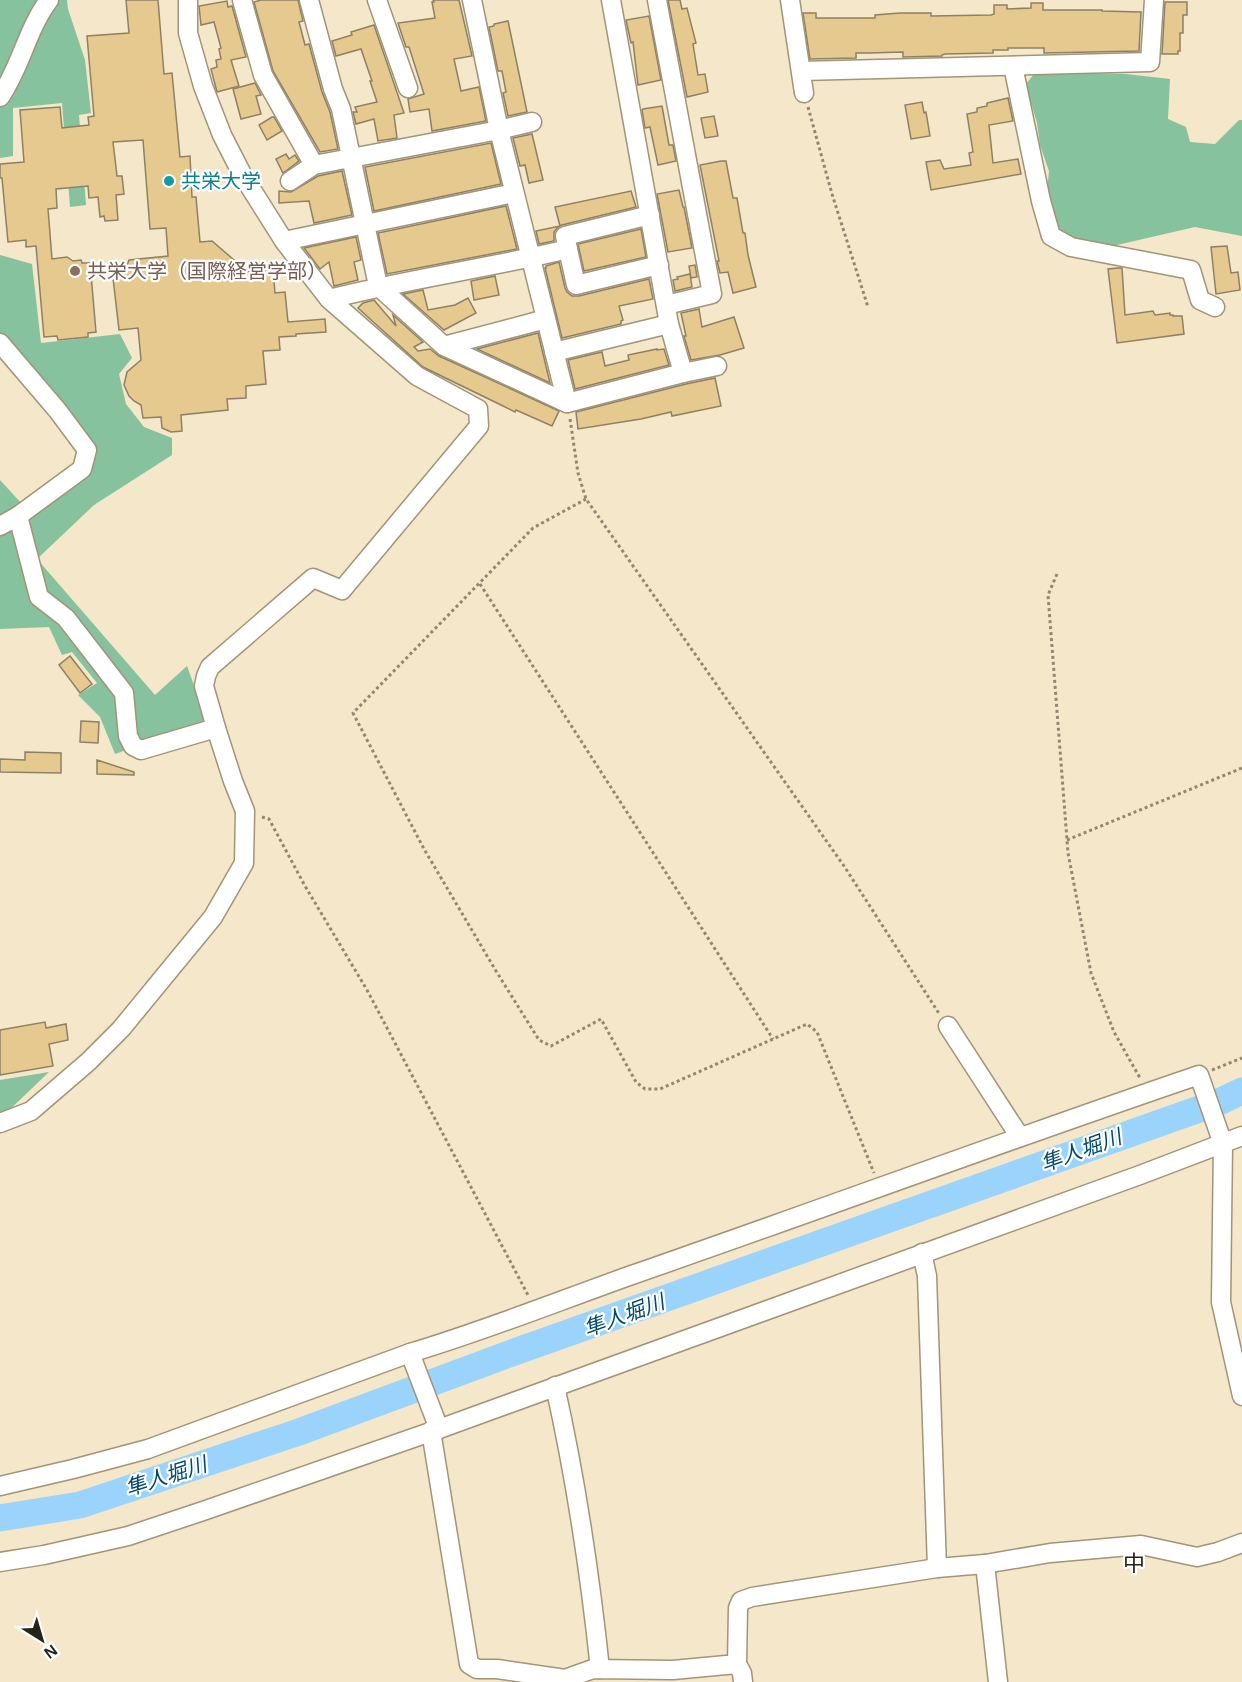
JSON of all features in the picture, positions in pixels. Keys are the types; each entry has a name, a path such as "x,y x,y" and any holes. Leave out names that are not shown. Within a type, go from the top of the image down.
{"street":[{"path":"0,97 8,85 39,13 49,0"},
{"path":"0,1123 31,1111 88,1062 121,1029 213,917 244,863 245,811 233,781 204,686 210,667 314,578 342,590 479,426 478,410 417,376 329,299 284,241 243,176 222,135 203,86 188,33 188,0"},
{"path":"242,0 263,75 314,165"},
{"path":"309,0 340,109 378,286 444,346 567,403 717,366"},
{"path":"377,0 408,88"},
{"path":"471,0 514,193 567,403"},
{"path":"612,0 669,324 683,373"},
{"path":"657,0 712,294 666,305"},
{"path":"790,0 804,93"},
{"path":"801,71 1150,62 1154,0"},
{"path":"1012,66 1041,201 1051,236 1071,247 1191,270 1200,300 1215,308"},
{"path":"290,182 314,165 532,122"},
{"path":"284,241 514,193"},
{"path":"650,215 565,236 576,285 659,266"},
{"path":"329,299 378,286 568,249"},
{"path":"444,346 546,319"},
{"path":"554,352 669,324"},
{"path":"0,343 58,411 87,450 82,468 18,516 0,526"},
{"path":"18,516 39,597 66,618 124,693 128,736 133,746 141,750 216,728"},
{"path":"948,1026 1020,1137"},
{"path":"0,1486 148,1449 410,1353 447,1342 1199,1075 1223,1144 1221,1302 1242,1396"},
{"path":"0,1562 44,1555 128,1536 435,1430 1242,1136"},
{"path":"922,1252 927,1276 937,1568"},
{"path":"410,1353 435,1430 469,1664 479,1676 497,1669 565,1679 593,1669 673,1676 737,1664"},
{"path":"555,1386 583,1534 600,1669"},
{"path":"743,1682 742,1673 737,1664 738,1608 741,1601 752,1597 937,1568 985,1564 1050,1554 1141,1545 1197,1557 1242,1543"},
{"path":"985,1564 998,1682"}],"path":[{"path":"804,93 832,194 868,307"},
{"path":"567,403 579,473 586,499 844,866 948,1026"},
{"path":"586,499 533,528 353,713 424,849 539,1041 551,1046 601,1019 636,1082 645,1089 660,1089 807,1024 818,1032 879,1187"},
{"path":"1057,574 1048,595 1068,853 1091,973 1114,1032 1149,1093"},
{"path":"479,584 773,1039"},
{"path":"1067,840 1242,768"},
{"path":"245,811 269,819 367,990 536,1309"},
{"path":"1199,1075 1242,1058"}],"green space":[{"path":"0,0 67,0 85,60 91,113 79,115 86,205 70,207 62,103 13,108 13,156 0,158"},
{"path":"1034,74 1126,74 1170,79 1168,119 1186,127 1190,142 1215,144 1239,120 1242,120 1242,236 1195,227 1117,245 1093,245 1071,240 1055,230 1047,191 1049,171 1040,145 1032,106 1023,88"},
{"path":"0,255 32,264 41,343 120,334 132,358 119,374 126,404 144,427 172,438 172,455 94,505 37,559 155,695 187,666 207,721 115,754 100,717 78,695 97,683 72,652 62,655 49,627 0,629 0,480 33,516 72,486 97,454 0,335"},
{"path":"49,1072 5,1114 0,1114 0,1080"}],"building":[{"path":"126,0 158,0 164,74 172,73 180,157 190,156 192,197 196,197 200,242 212,241 248,272 273,269 275,293 285,292 288,322 325,319 326,332 279,337 280,350 263,351 266,384 246,386 246,398 227,399 228,410 181,415 182,431 171,432 162,428 161,417 143,418 141,405 129,396 124,385 127,372 141,360 138,328 119,330 113,278 125,271 129,260 168,256 166,228 150,229 143,140 113,142 117,176 122,176 124,194 116,195 118,220 105,221 104,216 100,217 98,197 89,198 88,186 56,189 57,208 48,209 52,259 67,257 73,261 81,260 82,263 90,263 96,332 88,333 88,337 58,340 57,336 44,337 36,246 26,247 26,240 8,242 0,164 24,162 20,110 60,107 62,128 89,125 88,117 94,116 87,36 129,33"},
{"path":"298,0 303,21 299,22 305,45 309,44 330,112 338,149 320,152 273,71 254,2"},
{"path":"433,0 459,0 472,56 454,59 461,91 479,87 486,121 432,131 429,109 410,112 408,99 424,94 409,47 406,47 398,23 435,18"},
{"path":"668,0 680,0 682,9 687,8 696,43 693,44 698,75 705,74 708,92 687,97"},
{"path":"227,1 228,7 232,6 246,57 231,60 239,86 217,92 211,69 217,67 216,60 221,59 219,49 221,48 214,22 201,25 199,6"},
{"path":"1165,2 1187,2 1187,15 1183,15 1183,33 1180,33 1178,54 1162,54"},
{"path":"1031,3 1043,3 1043,10 1141,12 1139,51 1044,53 1044,48 1008,48 1008,50 993,50 993,53 945,54 942,56 903,57 903,52 856,53 856,58 810,59 803,13 816,13 816,18 875,18 875,15 900,13 931,13 931,16 991,15 994,14 994,5 1007,5 1007,9 1031,8"},
{"path":"649,16 661,80 638,85 633,42 631,43 626,20"},
{"path":"508,21 527,112 508,116 503,93 506,92 502,71 498,71 489,27"},
{"path":"374,25 404,113 394,115 397,138 378,141 374,119 356,124 353,112 357,112 355,107 377,102 361,49 336,56 332,41"},
{"path":"255,83 261,95 256,96 261,114 241,119 233,89"},
{"path":"1008,98 1013,121 989,125 993,163 1018,159 1021,174 931,190 926,162 940,160 944,169 971,165 969,153 973,152 967,114 977,112 977,108 987,106 987,103"},
{"path":"922,102 930,136 911,139 905,105"},
{"path":"662,106 669,145 673,145 676,161 658,165 650,127 645,128 642,110"},
{"path":"714,116 718,136 705,138 701,118"},
{"path":"272,117 282,131 267,140 259,125"},
{"path":"532,134 543,180 529,183 525,165 520,166 513,138"},
{"path":"491,143 501,184 374,211 365,167"},
{"path":"286,154 289,159 295,155 299,161 283,173 276,159"},
{"path":"726,161 733,198 737,198 756,287 733,293 728,272 720,273 700,165"},
{"path":"342,171 352,215 314,223 309,201 279,203 279,191 291,192 318,176"},
{"path":"679,190 692,248 668,252 657,194"},
{"path":"631,191 636,207 560,226 555,207"},
{"path":"506,206 517,249 387,274 378,233"},
{"path":"560,226 554,232 554,241 539,244 536,231"},
{"path":"641,229 646,257 584,271 578,244"},
{"path":"356,237 361,260 354,262 358,280 334,286 329,262 320,269 304,248"},
{"path":"1227,246 1231,273 1238,272 1240,290 1216,294 1211,247"},
{"path":"559,262 565,288 572,296 649,279 653,299 619,306 623,320 621,324 562,338 545,268"},
{"path":"695,265 697,277 691,278 689,266"},
{"path":"1122,268 1125,315 1153,311 1155,315 1170,313 1173,316 1182,316 1184,334 1117,343 1108,269"},
{"path":"690,274 692,287 675,291 673,280"},
{"path":"495,276 499,295 474,300 471,281"},
{"path":"423,290 428,310 455,305 468,298 476,313 444,330 403,294"},
{"path":"374,300 396,326 393,315 423,342 414,347 418,351 430,349 439,356 559,411 552,426 516,410 515,412 423,367 358,308 363,303"},
{"path":"699,309 702,327 734,317 744,348 691,360 684,336 686,336 681,313"},
{"path":"538,333 550,383 477,349"},
{"path":"664,349 669,365 575,389 568,360 602,352 605,366 629,360 628,355"},
{"path":"715,378 721,406 672,416 671,412 578,429 576,412"},
{"path":"70,656 92,684 80,693 59,665"},
{"path":"81,721 99,722 98,743 80,742"},
{"path":"25,752 61,753 61,773 0,772 0,759 25,760"},
{"path":"97,760 134,772 134,775 97,774"},
{"path":"45,1022 46,1028 66,1024 68,1040 49,1044 53,1066 0,1075 0,1030"}],"waterway":[{"name":"隼人堀川","path":"0,1518 80,1505 299,1432 520,1350 1219,1102 1242,1091"}],"place":[{"name":"共栄大学","path":"169,181"},
{"name":"共栄大学（国際経営学部）","path":"75,271"}],"district":[{"name":"中","path":"1134,1563"}]}
